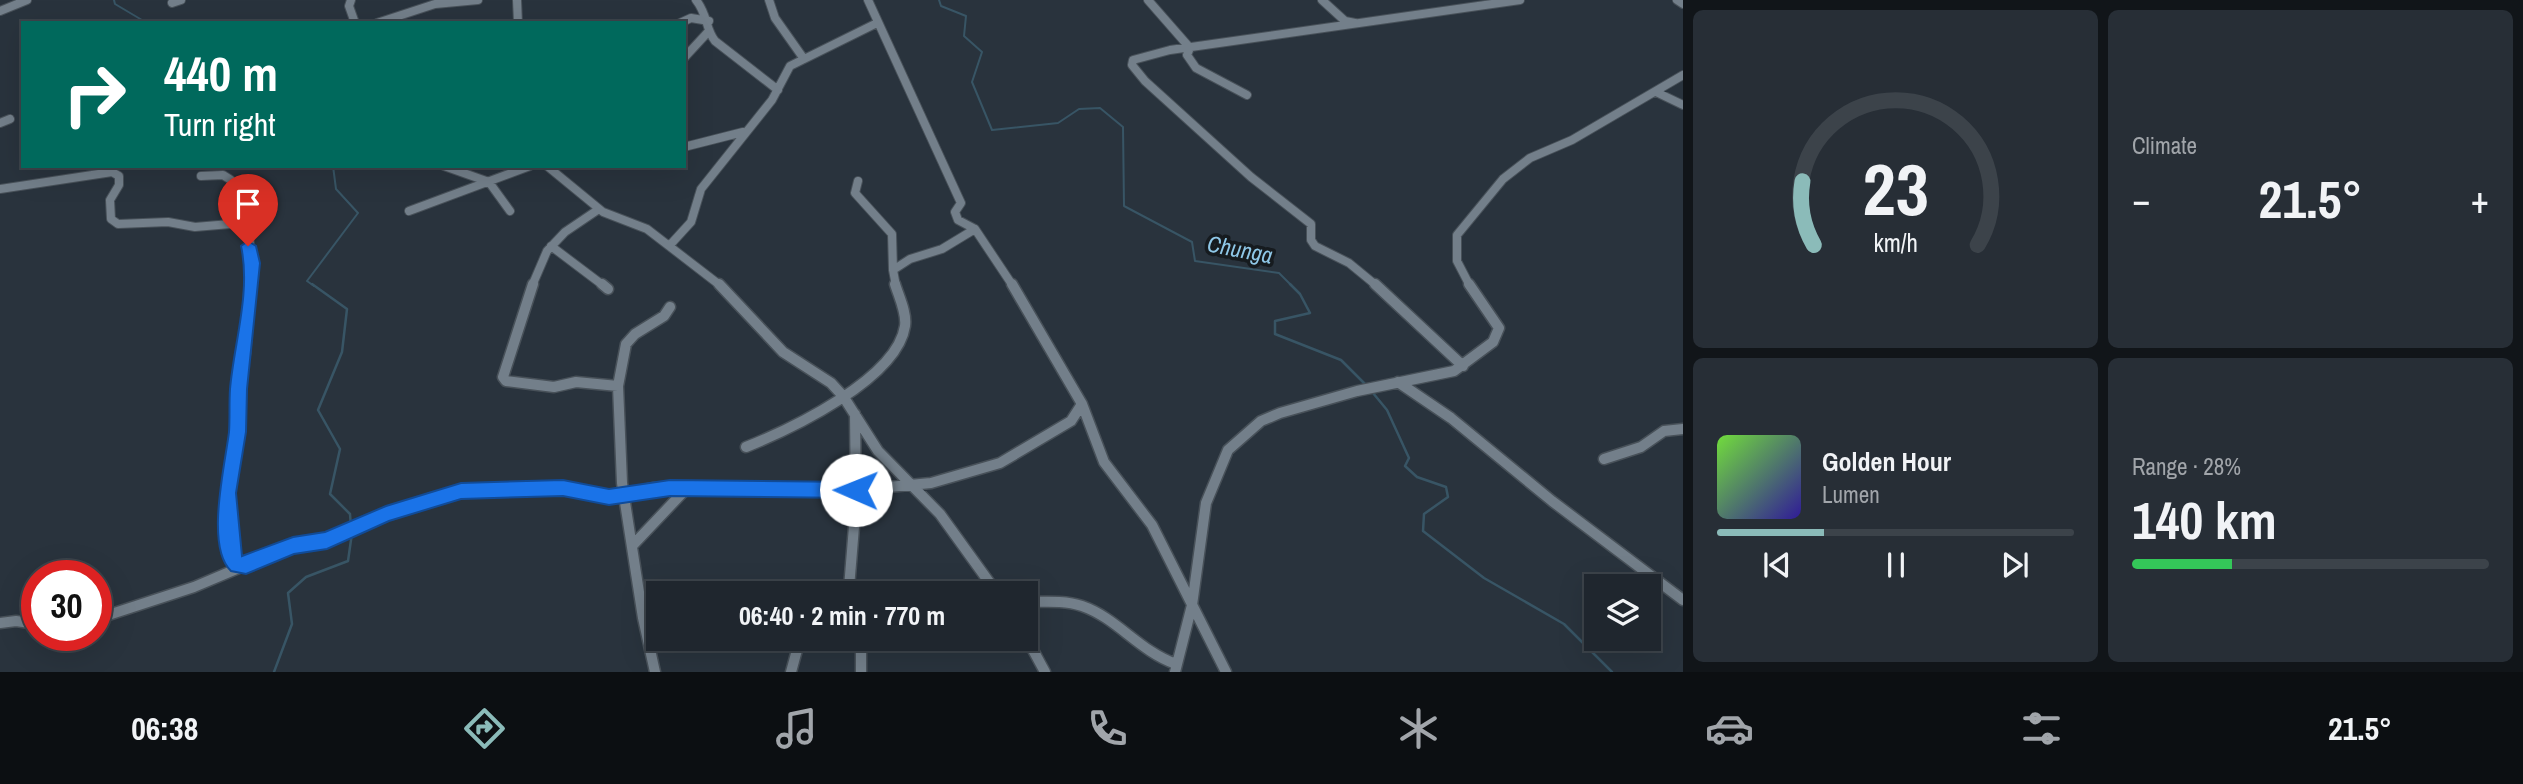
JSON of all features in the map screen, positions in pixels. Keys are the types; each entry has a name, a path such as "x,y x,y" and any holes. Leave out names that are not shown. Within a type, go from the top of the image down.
{"street":[{"path":"0,10 27,0"},
{"path":"172,3 181,0"},
{"path":"351,0 349,6 354,21"},
{"path":"383,21 435,4 478,0"},
{"path":"517,0 518,21"},
{"path":"686,56 708,32 709,21 696,0"},
{"path":"769,0 775,18 804,59"},
{"path":"867,0 937,153 955,186 961,203 956,212 958,220 975,229 1010,281 1082,404 1100,454 1152,525 1226,672"},
{"path":"1148,0 1190,48"},
{"path":"1322,0 1345,21 1359,23"},
{"path":"1463,366 1368,278 1349,263 1315,246 1311,240 1311,224 1251,177 1145,81 1132,65 1133,60 1139,57 1190,48 1520,0"},
{"path":"1677,0 1683,4"},
{"path":"684,21 691,18 709,21"},
{"path":"670,245 688,228 701,189 729,157 744,132 765,110 790,66 877,23"},
{"path":"708,32 778,90"},
{"path":"1190,48 1187,55 1196,68 1247,95"},
{"path":"1038,603 1081,606 1093,611 1150,655 1176,668 1192,605 1206,503 1228,450 1261,421 1280,413 1463,366 1493,342 1499,328 1464,278 1457,261 1457,235 1466,221 1503,179 1530,158 1572,140 1683,75"},
{"path":"1656,92 1683,105"},
{"path":"0,122 10,119"},
{"path":"686,146 744,132"},
{"path":"450,168 489,181 510,211"},
{"path":"409,211 525,168"},
{"path":"549,168 599,209 647,229 670,245 721,286 783,352 821,374 843,396 878,451 940,514 988,581"},
{"path":"0,189 112,172 119,176 119,185 110,200 114,223 168,222 195,227 242,223"},
{"path":"201,176 229,177 231,201 249,236 248,254 252,263 245,353 238,389 240,407 227,493 231,559 238,565 246,565"},
{"path":"746,447 774,438 843,396 889,359 904,332 906,325 893,270 892,234 855,193 858,181"},
{"path":"599,209 565,232 544,257 525,302 503,380 554,387 576,382 618,386"},
{"path":"893,270 911,259 942,249 975,229"},
{"path":"551,246 608,289"},
{"path":"655,672 620,469 621,416 618,386 626,344 635,334 664,316 670,307"},
{"path":"1398,382 1432,402 1544,496 1683,600"},
{"path":"112,614 172,595 293,545 327,541 361,524 429,499 461,491 563,488 609,497 653,488 856,490 931,483 1000,463 1071,421 1082,404"},
{"path":"848,581 856,490 852,438 855,414"},
{"path":"1604,458 1641,447 1664,431 1683,429"},
{"path":"632,546 687,488"},
{"path":"0,623 21,622"},
{"path":"790,672 796,651"},
{"path":"861,651 861,672"},
{"path":"1034,651 1045,672"}],"waterway":[{"path":"114,0 115,4 144,21"},
{"name":"Chunga","path":"939,0 941,6 966,16 964,36 982,52 972,82 992,130 1058,123 1079,109 1100,108 1123,127 1124,206 1192,242 1195,261 1279,273 1300,294 1310,313 1275,321 1275,334 1341,360 1366,385"},
{"path":"314,286 307,281 358,213 336,189 333,168"},
{"path":"312,284 347,309 342,352 318,410 340,449 330,494 350,514 351,527"},
{"name":"Chunga","path":"1373,393 1387,410 1409,458 1405,466 1417,477 1446,487 1448,497 1424,514 1423,531 1484,578 1564,624 1612,672"},
{"path":"274,672 292,624 288,593 306,577 348,561 352,533"}],"route":[{"path":"248,246 252,263 251,289 245,353 238,389 240,407 236,443 227,493 231,559 238,565 246,565 293,545 327,541 386,514 461,491 563,488 609,497 653,488 856,490"}]}
